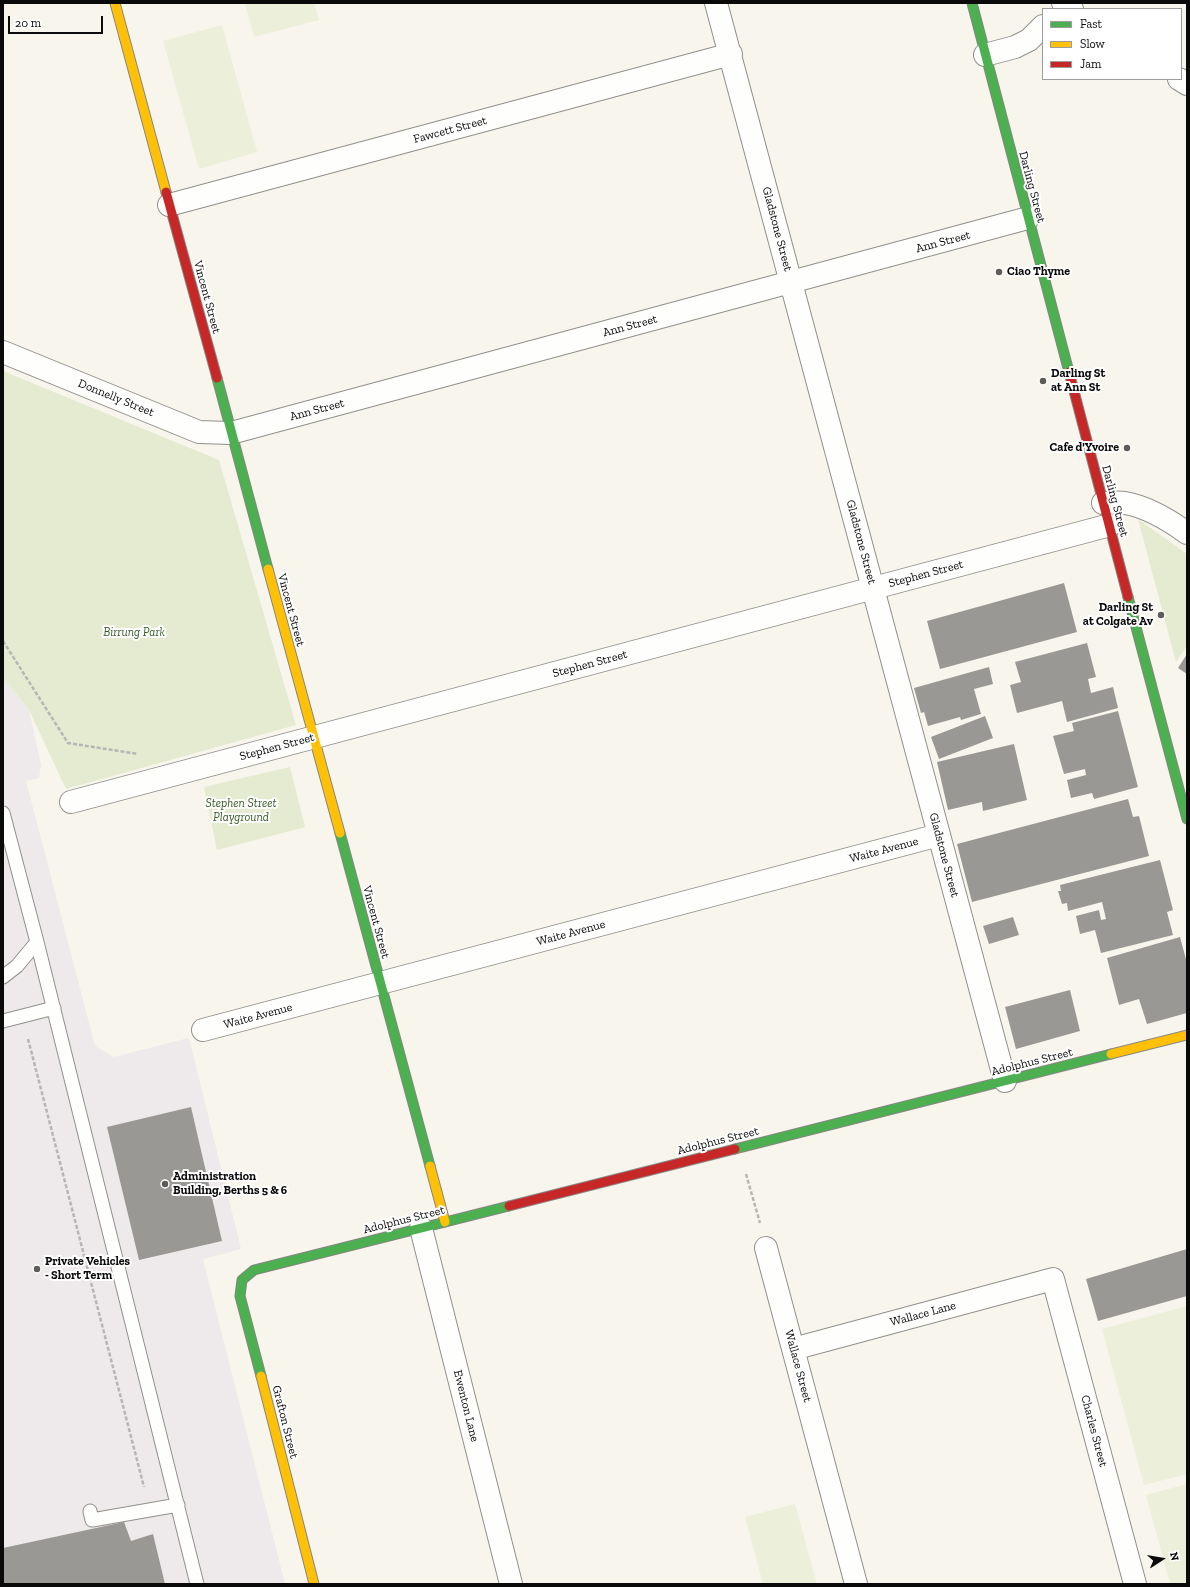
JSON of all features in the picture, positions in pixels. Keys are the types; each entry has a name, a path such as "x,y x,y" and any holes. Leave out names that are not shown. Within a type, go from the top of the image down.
{"street":[{"name":"Vincent Street","path":"115,3 445,1222"},
{"name":"Gladstone Street","path":"716,3 731,54 1005,1081"},
{"name":"Darling Street","path":"972,3 1187,819"},
{"path":"985,55 1015,47 1029,40 1042,27"},
{"name":"Fawcett Street","path":"169,205 731,54"},
{"name":"Ann Street","path":"231,433 1028,218"},
{"name":"Donnelly Street","path":"3,352 199,432 231,433"},
{"path":"1103,503 1125,503 1154,513 1171,521 1187,533"},
{"name":"Stephen Street","path":"71,802 1110,525"},
{"name":"Waite Avenue","path":"203,1030 939,835"},
{"name":"Adolphus Street","path":"254,1270 1187,1035"},
{"name":"Ewenton Lane","path":"421,1228 511,1584"},
{"name":"Wallace Street","path":"766,1248 856,1584"},
{"name":"Grafton Street","path":"254,1270 242,1280 240,1296 314,1584"},
{"name":"Wallace Lane","path":"793,1349 1053,1278"},
{"name":"Charles Street","path":"1053,1278 1135,1584"}],"lane":[{"path":"3,813 54,1008 197,1584"},
{"path":"3,977 17,966 37,942"},
{"path":"3,1021 54,1008"},
{"path":"90,1511 92,1520 178,1505"}],"path":[{"path":"3,641 68,743 139,754"},
{"path":"22,1016 150,1511"},
{"path":"739,1148 766,1248"}],"shaded area":[{"path":"3,677 29,710 41,765 39,778 26,781 95,1046 114,1057 189,1038 241,1249 203,1259 285,1584 3,1584"}],"green space":[{"path":"245,3 314,3 319,20 254,37"},
{"path":"222,25 257,152 199,169 163,41"},
{"name":"Birrung Park","path":"3,371 219,460 296,725 66,789 29,710 3,677"},
{"path":"1138,519 1187,554 1187,646 1176,662"},
{"name":"Stephen Street Playground","path":"290,767 305,827 217,850 204,787"},
{"path":"1187,1306 1187,1474 1144,1485 1102,1329"},
{"path":"1187,1484 1187,1584 1170,1584 1146,1495"},
{"path":"795,1504 817,1584 763,1584 745,1517"}],"building":[{"path":"1064,583 1077,632 940,669 927,621"},
{"path":"1087,643 1096,677 1088,679 1091,693 1113,687 1118,708 1067,722 1062,701 1017,713 1010,685 1021,682 1015,662"},
{"path":"1187,654 1187,674 1178,668"},
{"path":"989,667 993,684 974,689 981,714 961,720 960,717 928,726 924,712 921,713 914,688"},
{"path":"1118,711 1138,787 1094,799 1092,793 1071,798 1067,780 1086,775 1085,769 1064,774 1053,736 1074,731 1072,723"},
{"path":"985,716 993,738 939,759 931,737"},
{"path":"1014,744 1027,800 983,811 982,802 948,810 937,762"},
{"path":"1128,799 1133,817 1139,816 1149,856 972,902 957,844"},
{"path":"1160,860 1173,910 1167,912 1173,935 1101,953 1095,930 1080,934 1076,916 1099,910 1101,920 1106,919 1102,902 1068,911 1067,903 1062,904 1058,891 1061,891 1060,885"},
{"path":"1013,917 1019,935 989,944 983,926"},
{"path":"1180,937 1187,963 1187,1013 1147,1024 1139,999 1119,1005 1107,958"},
{"path":"1070,990 1080,1031 1016,1049 1005,1007"},
{"name":"Administration Building, Berths 5 & 6","path":"191,1107 222,1241 139,1260 107,1127"},
{"path":"1187,1249 1187,1296 1098,1321 1086,1279"},
{"path":"124,1522 131,1541 153,1534 165,1584 3,1584 3,1548"}],"traffic: fast":[{"path":"972,3 1069,372"},
{"path":"217,378 268,569"},
{"path":"1128,597 1187,819"},
{"path":"340,833 430,1166"},
{"path":"735,1149 1111,1054"},
{"path":"261,1376 240,1296 242,1280 254,1270 509,1206"}],"traffic: slow":[{"path":"115,3 166,192"},
{"path":"268,569 340,833"},
{"path":"1111,1054 1187,1035"},
{"path":"430,1166 445,1222"},
{"path":"261,1376 314,1584"}],"traffic: jam":[{"path":"166,192 217,378"},
{"path":"1069,372 1128,597"},
{"path":"509,1206 735,1149"}],"place":[{"name":"Ciao Thyme","path":"999,272"},
{"name":"Darling St at Ann St","path":"1043,381"},
{"name":"Cafe d'Yvoire","path":"1127,448"},
{"name":"Darling St at Colgate Av","path":"1161,615"},
{"name":"Administration Building, Berths 5 & 6","path":"165,1184"},
{"name":"Private Vehicles - Short Term","path":"37,1269"}]}
